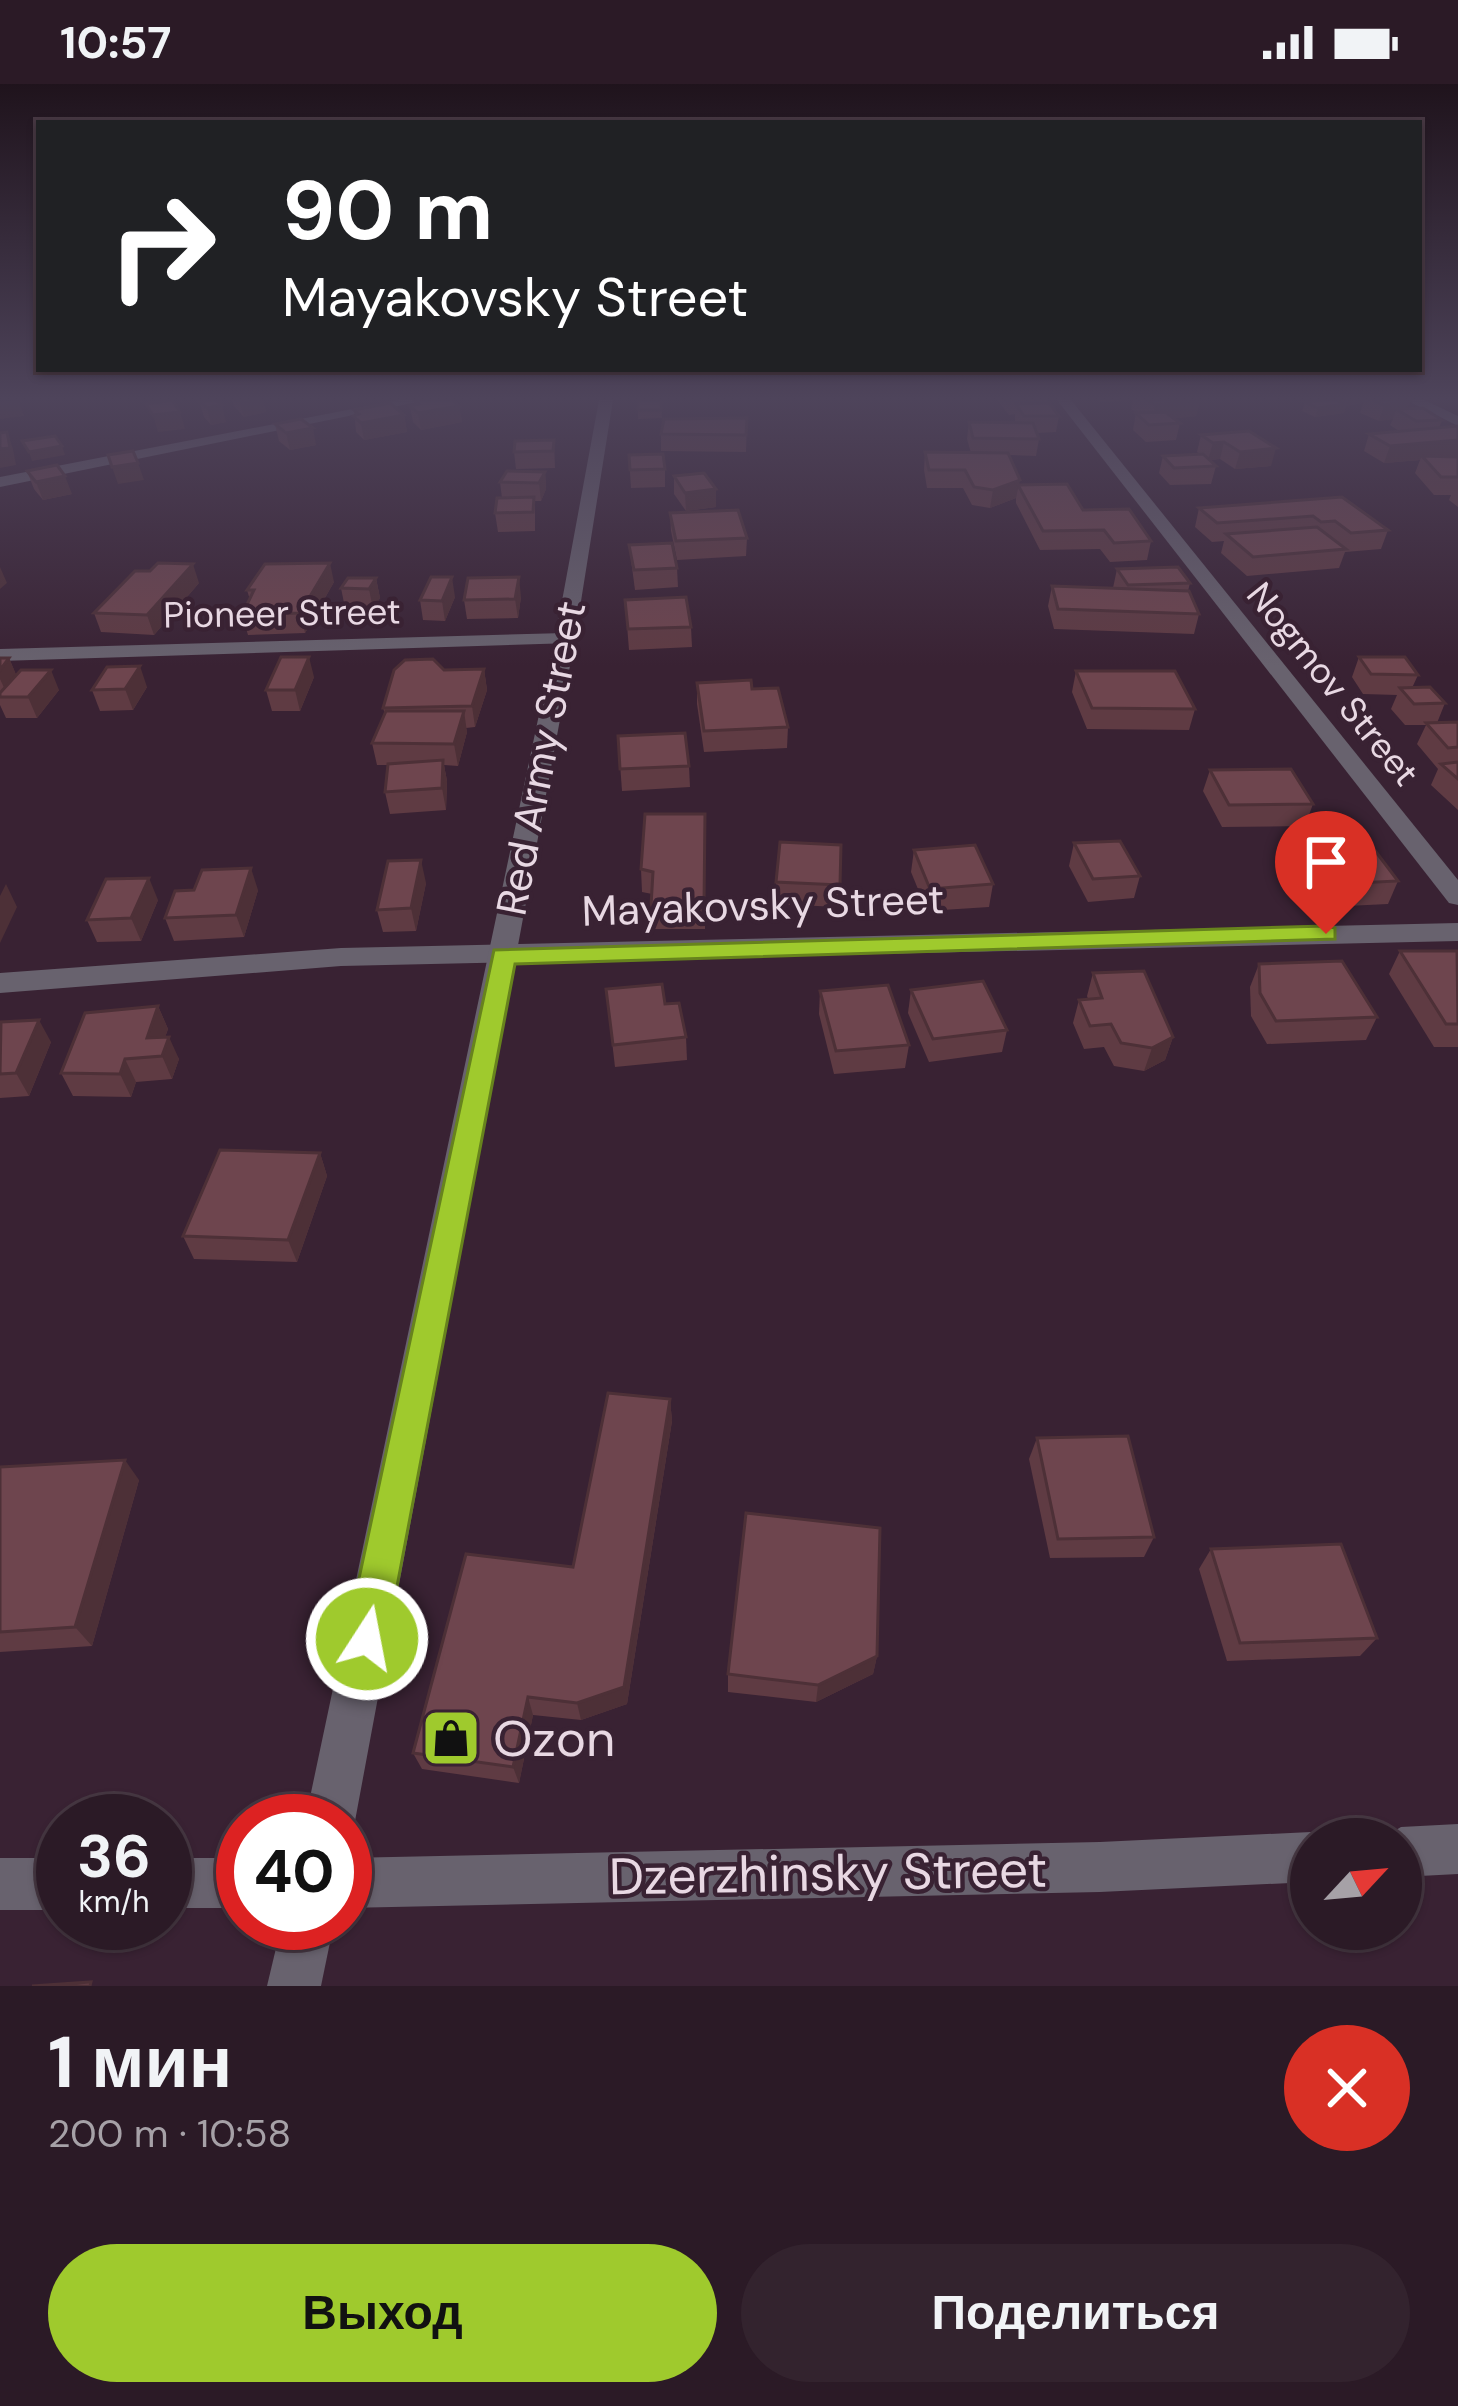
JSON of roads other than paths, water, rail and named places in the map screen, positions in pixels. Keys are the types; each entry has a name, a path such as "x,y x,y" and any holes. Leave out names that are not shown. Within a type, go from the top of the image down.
{"street":[{"name":"Red Army Street","path":"335,1794 591,489"},
{"name":"Nogmov Street","path":"1134,489 1458,897"},
{"name":"Pioneer Street","path":"0,655 565,639"},
{"name":"Mayakovsky Street","path":"0,983 341,957 1061,937 1458,932"},
{"path":"1422,1851 1458,1850"},
{"name":"Dzerzhinsky Street","path":"372,1881 1100,1867 1290,1858"},
{"path":"0,1884 36,1884"},
{"path":"294,1986 302,1950"}],"place":[{"name":"Ozon","path":"451,1738"}]}
